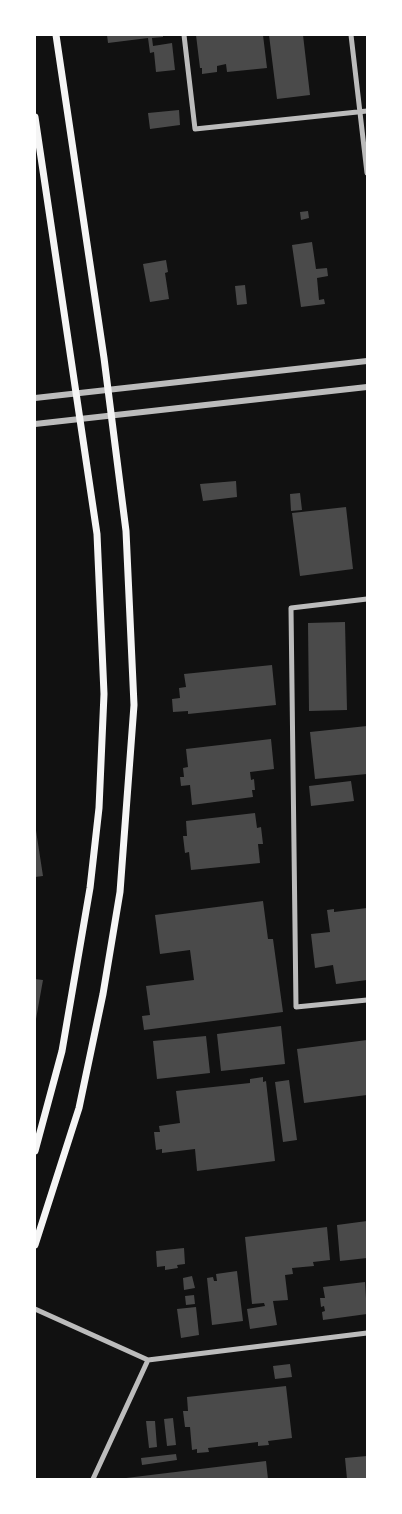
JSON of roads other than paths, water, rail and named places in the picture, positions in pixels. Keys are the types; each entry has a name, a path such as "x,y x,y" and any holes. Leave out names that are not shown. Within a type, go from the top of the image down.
{"main road":[{"path":"35,1245 79,1108 103,994 120,892 134,705 126,531 108,391 56,35"},
{"path":"35,117 97,534 104,694 99,808 90,888 62,1051 35,1151"}],"street":[{"path":"184,35 195,129 367,111"},
{"path":"351,35 367,173"},
{"path":"35,398 367,361"},
{"path":"35,424 110,414 367,387"},
{"path":"367,599 291,608 296,1007 367,1000"},
{"path":"35,1309 148,1360 367,1333"},
{"path":"94,1479 148,1360"}]}
